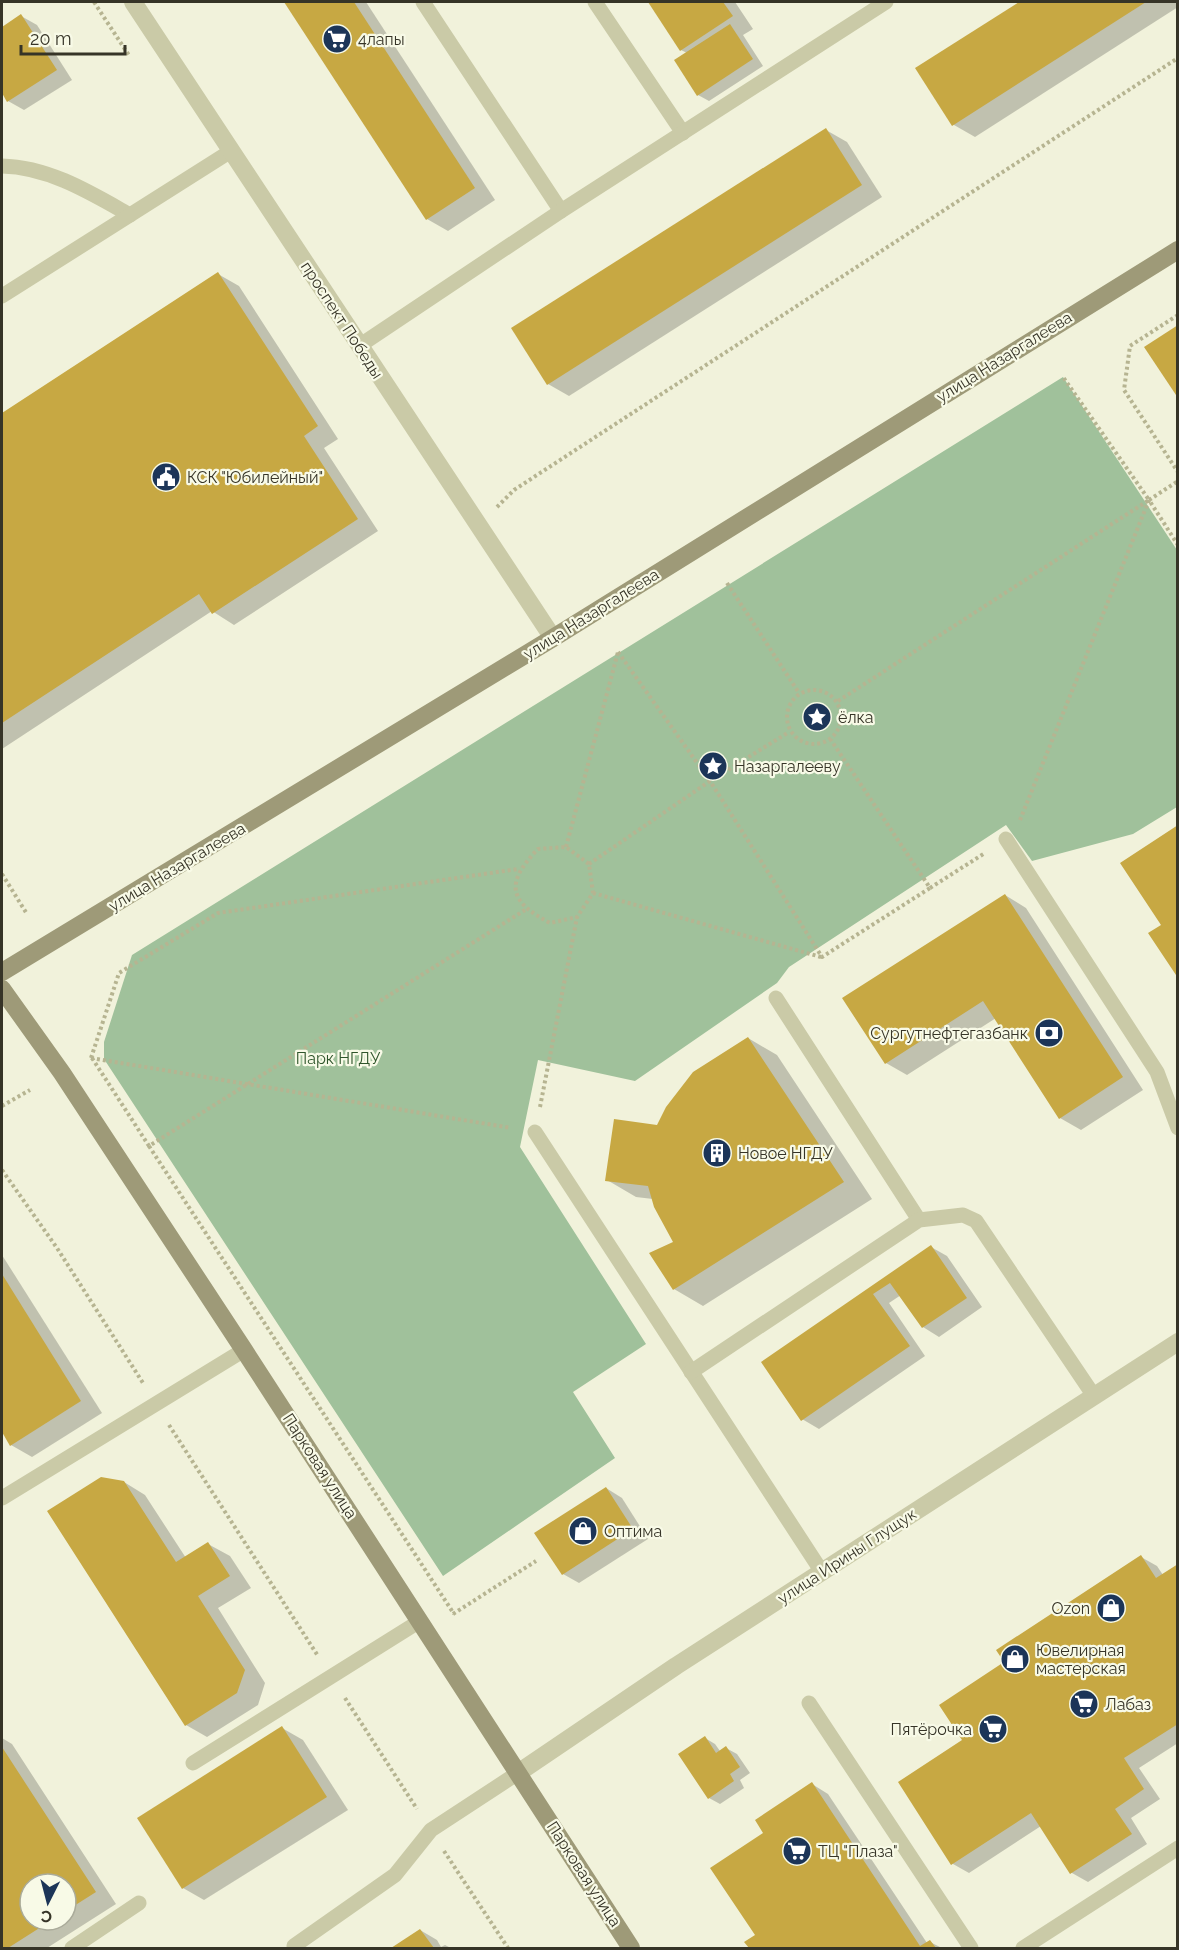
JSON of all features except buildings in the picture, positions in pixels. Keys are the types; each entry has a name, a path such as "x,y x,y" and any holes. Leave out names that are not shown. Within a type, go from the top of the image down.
{"main road":[{"name":"улица Назаргалеева","path":"2,972 553,638 1178,250"},
{"name":"Парковая улица","path":"2,989 62,1073 244,1350 631,1948"}],"street":[{"name":"проспект Победы","path":"133,2 553,638"},
{"name":"улица Ирины Глущук","path":"518,1773 822,1572 1178,1342"}],"lane":[{"path":"423,2 561,211"},
{"path":"595,2 683,133"},
{"path":"359,346 561,211 886,2"},
{"path":"2,296 231,151"},
{"path":"2,166 46,174 81,187 130,215"},
{"path":"1006,839 1158,1072 1178,1128"},
{"path":"776,998 919,1220"},
{"path":"535,1132 822,1572"},
{"path":"691,1372 919,1220 963,1215 976,1221 1094,1396"},
{"path":"2,1498 244,1350"},
{"path":"193,1763 420,1621"},
{"path":"809,1703 971,1948"},
{"path":"294,1946 395,1875 431,1830 518,1773"},
{"path":"1023,1948 1178,1848"},
{"path":"72,1948 139,1903"}],"path":[{"path":"94,2 130,57"},
{"path":"477,525 514,490 1178,58"},
{"path":"1178,315 1130,346 1124,390 1178,472"},
{"path":"1064,377 1178,545"},
{"path":"838,701 1178,481"},
{"path":"593,893 822,957 1014,834 1149,500"},
{"path":"727,583 799,693"},
{"path":"566,847 618,652 710,781 822,957"},
{"path":"820,690 838,701 842,725 831,740 808,746 789,732 786,711 799,693 820,690"},
{"path":"589,864 710,781 789,732"},
{"path":"831,740 930,888"},
{"path":"566,847 589,864 593,893 577,917 535,1132 92,1058 119,973 218,913 518,869 538,849 566,847"},
{"path":"518,869 516,891 525,910 550,923 577,917"},
{"path":"2,874 27,914"},
{"path":"149,1146 525,910"},
{"path":"92,1058 454,1614"},
{"path":"2,1107 30,1090"},
{"path":"2,1170 57,1248 331,1677 508,1948"}],"green space":[{"name":"Парк НГДУ","path":"1063,377 1177,550 1177,807 1133,834 1032,861 1006,825 789,967 777,983 635,1081 538,1060 520,1147 646,1344 573,1392 615,1458 443,1576 104,1059 104,1042 132,955"}],"place":[{"name":"4лапы","path":"337,39"},
{"name":"КСК \"Юбилейный\"","path":"166,477"},
{"name":"ёлка","path":"817,717"},
{"name":"Назаргалееву","path":"713,766"},
{"name":"Сургутнефтегазбанк","path":"1049,1033"},
{"name":"Новое НГДУ","path":"717,1153"},
{"name":"Оптима","path":"583,1531"},
{"name":"Ozon","path":"1111,1608"},
{"name":"Ювелирная мастерская","path":"1015,1659"},
{"name":"Лабаз","path":"1084,1704"},
{"name":"Пятёрочка","path":"993,1729"},
{"name":"ТЦ \"Плаза\"","path":"797,1851"}]}
